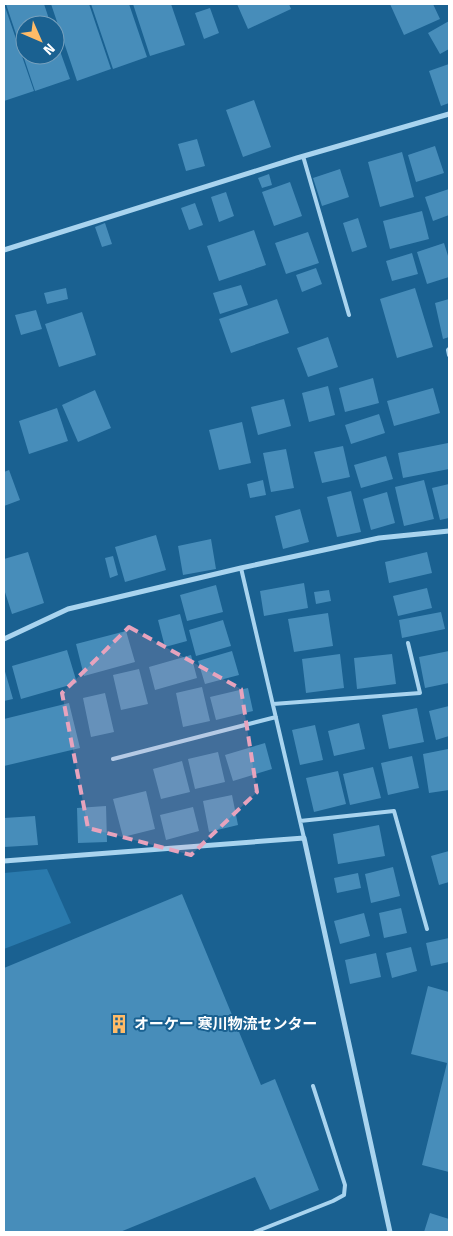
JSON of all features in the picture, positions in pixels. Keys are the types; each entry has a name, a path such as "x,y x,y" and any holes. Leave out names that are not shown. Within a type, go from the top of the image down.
{"street":[{"path":"4,250 303,156 449,114"},
{"path":"4,639 68,609 379,538 449,531"},
{"path":"4,861 304,838 390,1232"}],"lane":[{"path":"303,156 350,316"},
{"path":"449,349 449,355"},
{"path":"241,568 304,838"},
{"path":"272,704 420,693 408,643"},
{"path":"112,759 276,717"},
{"path":"300,821 394,811 427,929"},
{"path":"255,1232 333,1201 344,1194 346,1186 313,1086"}],"highlighted area":[{"path":"129,627 241,689 257,792 191,855 88,828 62,693"}],"shaded area":[{"path":"47,869 71,923 4,949 4,873"}],"building":[{"path":"4,4 15,36 15,65 25,65 34,91 4,101"},
{"path":"6,4 44,4 48,15 15,15 15,31"},
{"path":"51,4 89,4 111,69 77,81 65,45 65,15 55,15"},
{"path":"91,4 129,4 147,57 113,69"},
{"path":"133,4 171,4 185,45 150,56"},
{"path":"237,4 289,4 291,9 248,29"},
{"path":"390,4 433,4 440,19 404,35"},
{"path":"210,8 219,33 204,39 195,13"},
{"path":"449,21 449,49 440,54 428,33"},
{"path":"449,64 449,103 441,106 429,71"},
{"path":"26,65 65,65 70,79 35,91"},
{"path":"254,100 271,147 243,157 226,110"},
{"path":"197,139 205,166 186,171 178,144"},
{"path":"435,146 444,173 416,182 408,155"},
{"path":"402,152 414,197 380,207 368,162"},
{"path":"340,169 349,197 322,206 313,178"},
{"path":"269,174 272,185 262,188 258,178"},
{"path":"290,182 302,216 274,226 262,192"},
{"path":"449,189 449,215 433,221 425,197"},
{"path":"226,192 234,216 219,222 211,197"},
{"path":"195,203 203,225 189,230 181,208"},
{"path":"422,211 429,239 390,249 383,221"},
{"path":"358,218 367,247 352,252 343,223"},
{"path":"105,223 112,244 102,247 95,227"},
{"path":"254,230 266,265 219,281 207,246"},
{"path":"308,232 319,263 286,274 275,243"},
{"path":"444,243 449,259 449,277 427,284 417,252"},
{"path":"412,253 418,274 392,281 386,261"},
{"path":"316,268 322,284 302,292 296,275"},
{"path":"241,285 248,305 220,314 213,293"},
{"path":"66,288 68,299 47,304 44,293"},
{"path":"415,288 433,347 397,358 380,299"},
{"path":"277,299 289,333 231,353 219,319"},
{"path":"449,299 449,337 443,339 435,303"},
{"path":"36,310 42,329 21,335 15,315"},
{"path":"82,312 96,355 59,367 45,324"},
{"path":"328,337 338,367 308,377 297,348"},
{"path":"373,378 379,403 345,412 339,388"},
{"path":"328,386 335,415 309,422 302,393"},
{"path":"433,388 440,413 394,426 387,401"},
{"path":"95,390 111,428 78,442 62,405"},
{"path":"284,399 291,426 258,435 251,407"},
{"path":"57,408 68,441 29,454 19,421"},
{"path":"379,414 385,433 351,444 345,425"},
{"path":"242,422 251,463 219,470 209,430"},
{"path":"448,443 449,469 403,478 398,453"},
{"path":"343,446 350,477 322,483 314,452"},
{"path":"286,449 294,488 271,492 263,453"},
{"path":"386,456 393,479 361,488 354,465"},
{"path":"9,470 20,500 4,506 4,472"},
{"path":"263,480 266,495 250,498 247,484"},
{"path":"424,480 434,519 404,526 395,487"},
{"path":"449,484 449,518 440,520 432,488"},
{"path":"351,491 361,532 337,537 327,497"},
{"path":"387,492 395,523 371,530 363,499"},
{"path":"300,509 309,542 283,549 275,516"},
{"path":"156,535 166,570 125,582 115,547"},
{"path":"211,539 216,569 183,575 178,546"},
{"path":"28,552 44,603 12,614 4,589 4,559"},
{"path":"427,552 432,573 389,583 385,562"},
{"path":"113,556 118,575 110,578 105,558"},
{"path":"304,583 308,608 264,616 260,591"},
{"path":"216,585 223,612 187,621 180,595"},
{"path":"427,588 432,608 398,616 393,596"},
{"path":"329,590 331,601 316,604 314,592"},
{"path":"441,612 445,629 402,638 399,620"},
{"path":"328,613 333,646 294,652 288,619"},
{"path":"180,614 187,641 165,647 158,620"},
{"path":"223,620 231,646 196,656 189,630"},
{"path":"126,631 135,662 84,676 76,644"},
{"path":"67,650 77,683 21,699 12,666"},
{"path":"232,651 239,675 205,684 198,661"},
{"path":"449,651 449,683 425,688 419,657"},
{"path":"340,654 344,688 306,693 302,659"},
{"path":"392,654 396,684 357,689 354,658"},
{"path":"191,655 197,678 155,690 149,667"},
{"path":"4,668 13,699 4,701"},
{"path":"139,669 148,704 121,710 113,675"},
{"path":"202,687 210,721 183,727 176,693"},
{"path":"248,688 253,711 216,720 210,697"},
{"path":"105,693 114,732 91,737 83,698"},
{"path":"69,703 80,748 4,766 4,719"},
{"path":"449,706 449,736 436,740 429,711"},
{"path":"417,708 424,742 389,749 382,715"},
{"path":"359,723 365,749 334,756 328,731"},
{"path":"315,725 323,760 300,765 292,730"},
{"path":"265,743 272,769 233,781 225,755"},
{"path":"448,749 449,790 429,793 423,754"},
{"path":"218,752 225,782 195,789 188,759"},
{"path":"412,756 419,788 388,795 381,763"},
{"path":"182,761 190,792 161,799 153,769"},
{"path":"373,767 381,798 350,805 343,774"},
{"path":"338,771 346,804 314,812 306,778"},
{"path":"146,791 155,829 123,837 113,799"},
{"path":"232,795 238,825 209,832 203,801"},
{"path":"106,806 107,842 78,843 77,808"},
{"path":"193,807 199,831 166,840 160,815"},
{"path":"35,816 38,845 4,847 4,818"},
{"path":"379,825 385,856 338,864 333,834"},
{"path":"449,851 449,882 439,885 431,856"},
{"path":"393,867 400,896 371,903 365,874"},
{"path":"358,873 361,888 337,893 334,878"},
{"name":"オーケー 寒川物流センター","path":"182,894 261,1085 275,1079 319,1190 270,1210 255,1177 120,1232 4,1232 4,968"},
{"path":"401,908 407,933 384,938 379,913"},
{"path":"364,913 370,936 340,944 334,921"},
{"path":"449,938 449,962 431,966 426,943"},
{"path":"411,947 417,971 392,978 386,953"},
{"path":"376,953 381,977 350,984 345,960"},
{"path":"428,986 449,992 449,1172 422,1165 447,1063 411,1054"},
{"path":"430,1213 449,1219 449,1232 424,1232"}],"place":[{"name":"オーケー 寒川物流センター","path":"119,1024"}]}
